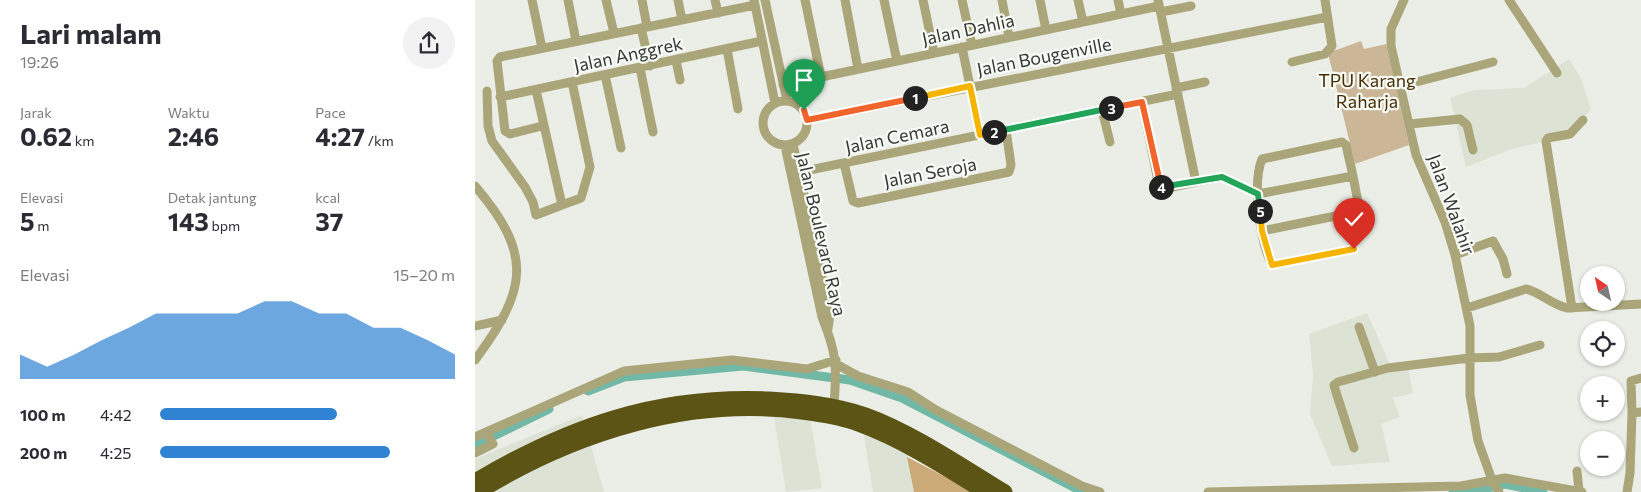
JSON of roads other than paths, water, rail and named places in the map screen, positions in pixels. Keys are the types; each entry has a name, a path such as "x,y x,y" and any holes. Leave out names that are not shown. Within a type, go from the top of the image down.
{"highway":[{"path":"475,481 543,444 588,426 650,407 727,397 790,400 833,405 888,425 1005,492"},
{"path":"479,492 530,463 593,437 655,419 727,408 783,410 829,416 857,424 946,469 984,492"}],"street":[{"path":"532,0 542,48"},
{"path":"568,0 577,41"},
{"path":"606,0 614,33"},
{"path":"642,0 650,66"},
{"path":"678,0 682,20"},
{"path":"715,0 718,12"},
{"path":"765,0 787,101"},
{"path":"805,0 821,77"},
{"path":"845,0 858,69"},
{"path":"884,0 897,61"},
{"path":"923,0 934,53"},
{"path":"962,0 972,45"},
{"path":"1001,0 1009,37"},
{"path":"1040,0 1046,30"},
{"path":"1078,0 1083,22"},
{"path":"1118,0 1121,14"},
{"path":"1292,62 1325,54 1332,46 1325,0"},
{"name":"Jalan Walahir","path":"1404,0 1389,37 1423,174 1445,222 1455,255 1467,308 1470,395 1478,441 1492,481 1499,492"},
{"path":"1509,0 1557,73"},
{"path":"542,126 506,133 503,128 498,59 507,55 682,20 754,3 775,103"},
{"path":"1159,6 1196,182"},
{"name":"Jalan Dahlia","path":"783,85 1159,6 1191,6"},
{"name":"Jalan Bougenville","path":"807,120 970,86 1327,17"},
{"name":"Jalan Anggrek","path":"500,98 763,42"},
{"path":"961,47 980,135"},
{"path":"727,49 738,108"},
{"path":"675,60 680,80"},
{"path":"1401,86 1493,62"},
{"path":"640,68 653,132"},
{"path":"605,75 621,148"},
{"path":"487,91 488,126 492,141 525,187 533,202 536,215 581,198 589,171 571,82"},
{"name":"Jalan Cemara","path":"800,172 1142,102 1205,82"},
{"path":"536,90 542,126 562,205"},
{"path":"787,101 796,104 804,110 807,130 802,138 789,145 771,141 763,128 763,118 767,109 775,103 787,101"},
{"path":"1142,102 1159,186 1163,189 1222,177 1258,194 1353,176"},
{"path":"1102,110 1110,142"},
{"path":"1410,124 1460,119 1467,125 1473,150"},
{"path":"1572,308 1546,141 1548,138 1570,134 1583,120"},
{"name":"Jalan Seroja","path":"844,163 853,201 858,203 1009,172 1011,165 1006,130"},
{"path":"1354,249 1274,266 1271,264 1262,231 1258,194 1263,159 1342,142 1347,145 1362,223"},
{"name":"Jalan Boulevard Raya","path":"789,145 800,172 831,314 828,329"},
{"name":"Jalan Boulevard Raya","path":"789,145 821,313 828,329 836,365 833,405"},
{"path":"475,186 508,232 516,259 515,290 502,320 475,360"},
{"path":"1262,231 1360,211"},
{"path":"1455,255 1493,241 1503,258 1507,274"},
{"path":"1467,308 1526,289 1533,290 1556,305 1572,308 1641,304"},
{"path":"475,326 502,320"},
{"path":"1359,327 1375,372"},
{"path":"1354,448 1334,385 1341,381 1375,372 1469,358 1499,357 1540,345"},
{"path":"475,437 624,371 732,360 807,369 836,365 858,376 908,392 1082,486 1100,492"},
{"path":"1627,492 1637,412 1631,381 1641,378"},
{"path":"475,453 492,443 486,433"},
{"path":"1208,492 1462,489 1505,478 1580,492 1577,471"}],"waterway":[{"path":"588,391 624,377 743,366 850,380 902,398 1083,492"},
{"path":"475,445 549,409"},
{"path":"1453,492 1480,490 1505,484 1543,492"}],"park label":[{"name":"TPU Karang Raharja","path":"1367,90"}]}
